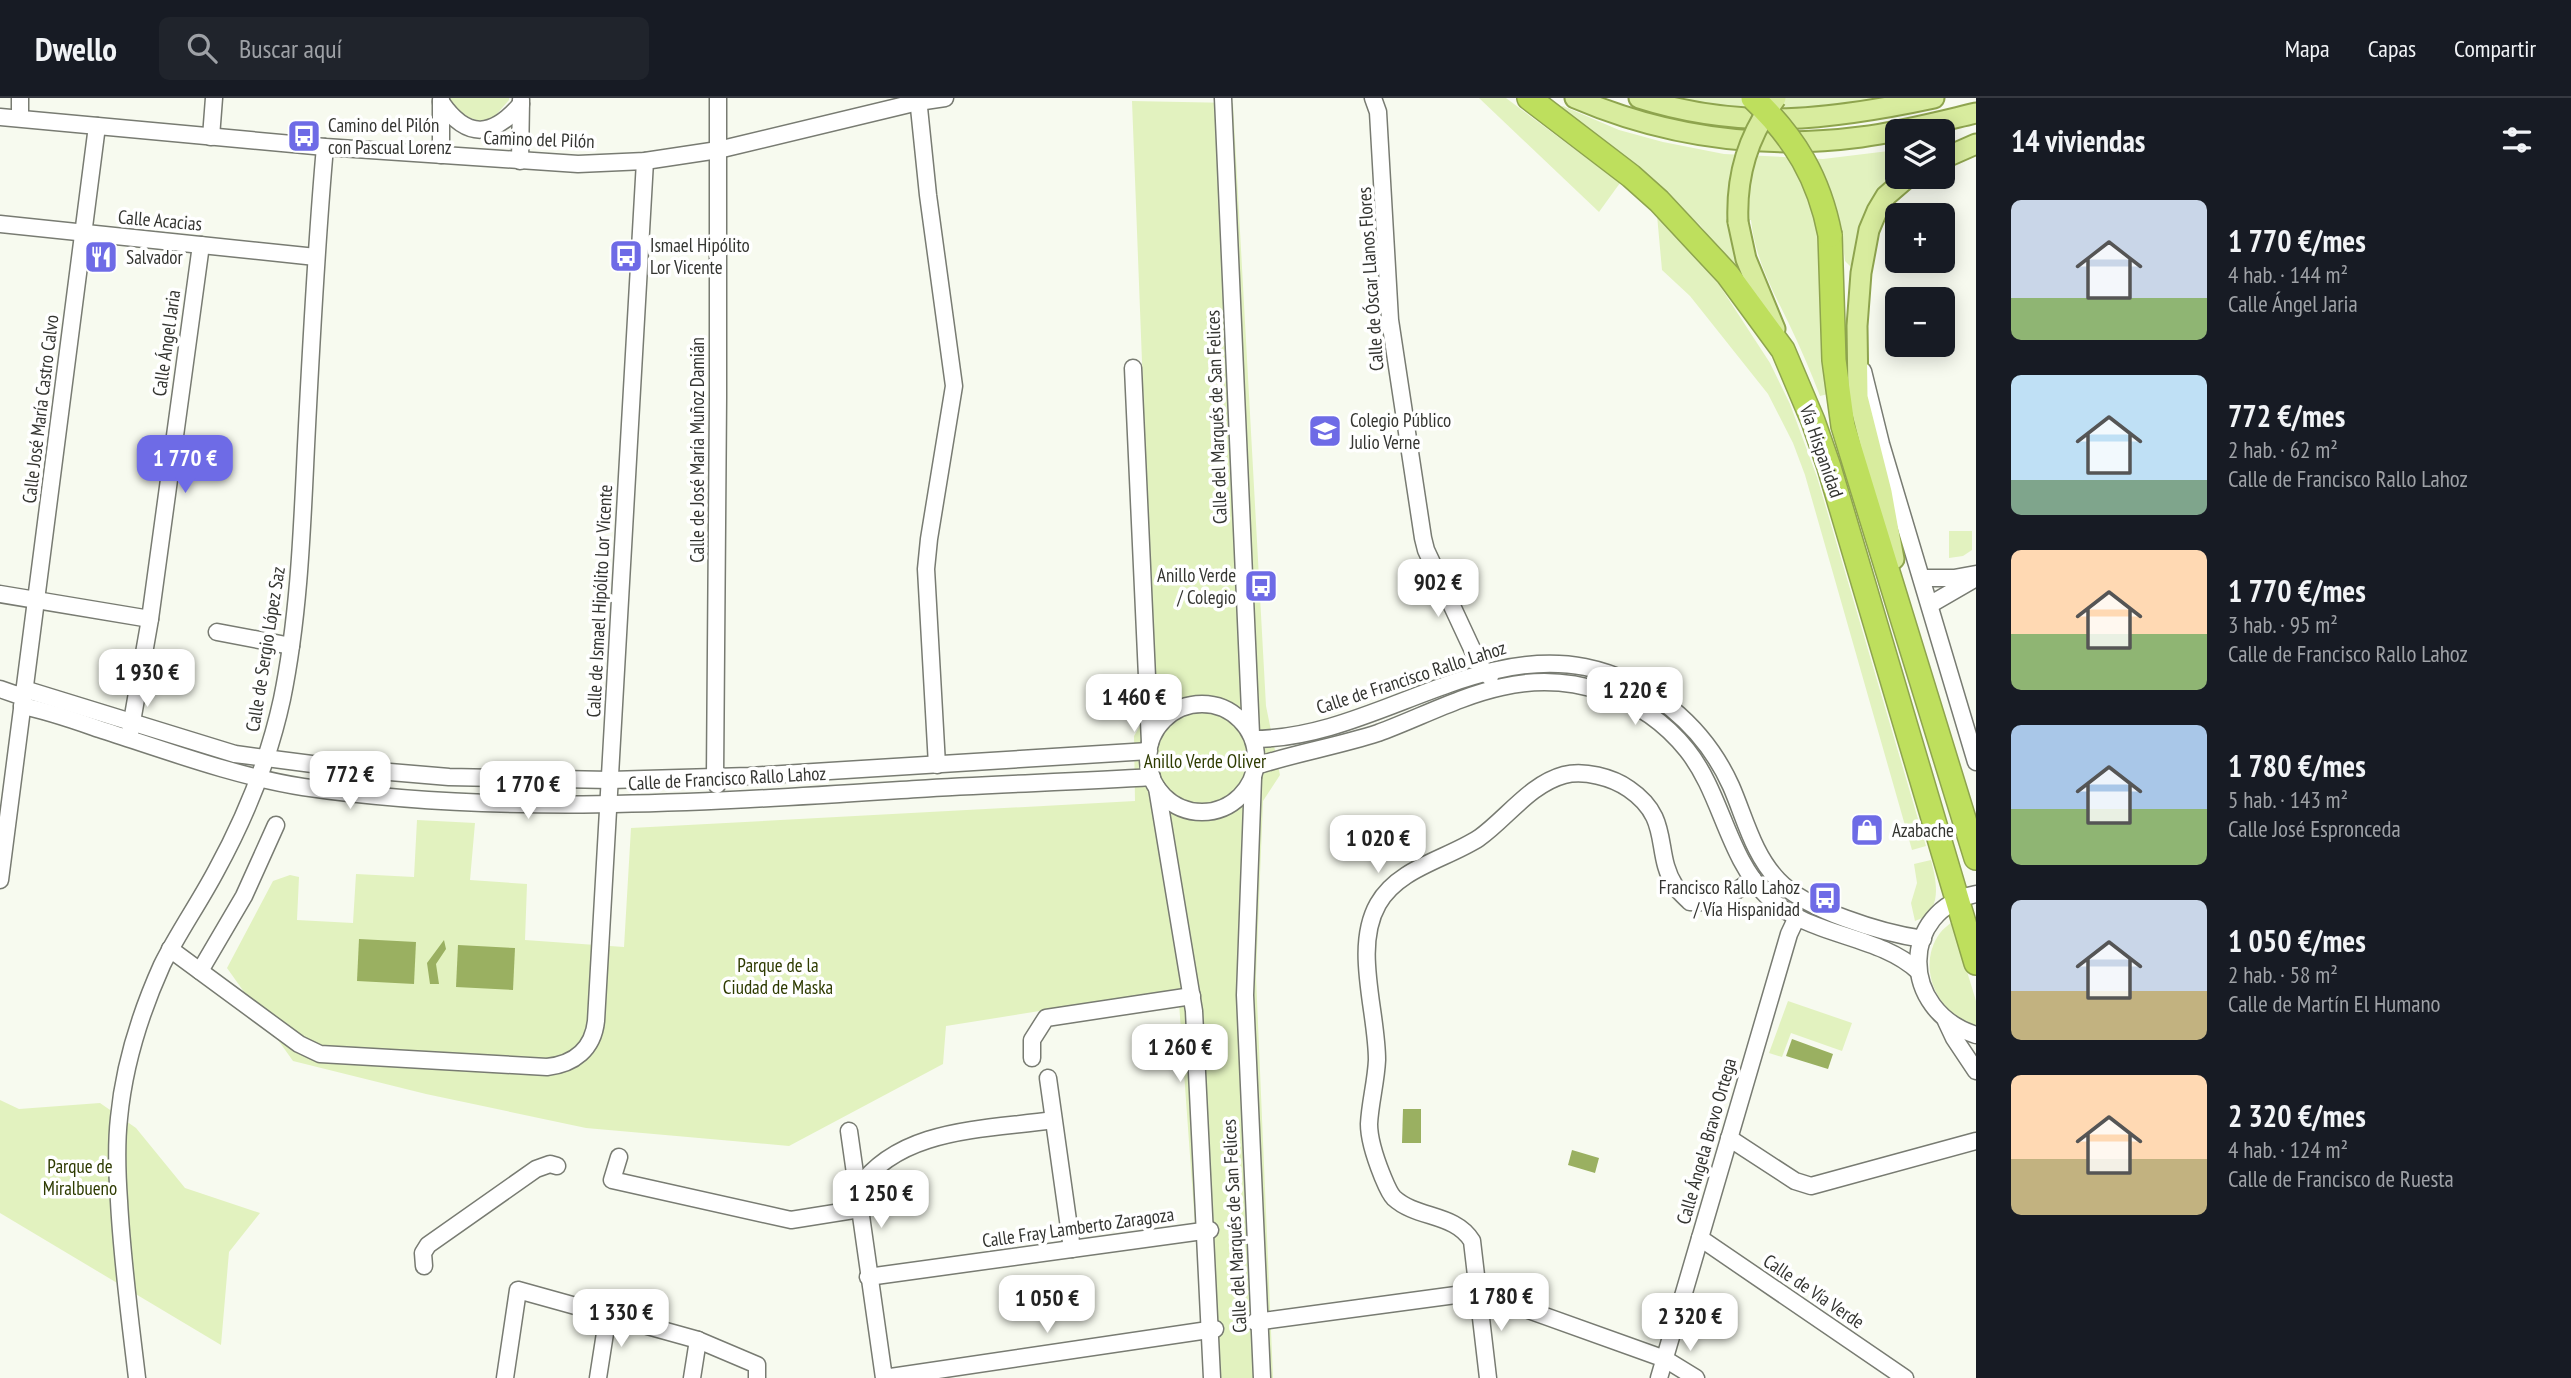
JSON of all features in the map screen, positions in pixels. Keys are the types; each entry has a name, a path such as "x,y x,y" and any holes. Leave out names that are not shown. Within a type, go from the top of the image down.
{"highway":[{"name":"Vía Hispanidad","path":"1529,98 1631,176 1659,201 1727,275 1783,350 1829,467 1967,897 1976,963"},
{"name":"Vía Hispanidad","path":"1753,98 1791,141 1818,189 1830,235 1837,394 1843,426 1976,858"}],"main road":[{"path":"1575,98 1605,111 1662,128 1698,136 1774,143 1862,137 1976,113"},
{"path":"1639,98 1689,111 1770,120 1846,115 1934,98"},
{"path":"1776,98 1752,136 1745,156 1738,187 1738,222 1754,283 1783,350"},
{"path":"1955,153 1976,144"},
{"path":"1894,189 1886,196 1869,230 1861,273 1858,397 1882,492 1904,622"}],"street":[{"path":"20,98 20,118"},
{"path":"211,137 214,98"},
{"name":"Calle de José María Muñoz Damián","path":"718,98 715,777 723,801"},
{"name":"Camino del Pilón","path":"0,117 325,147 578,164 645,161 718,150 918,100 945,98"},
{"name":"Calle del Marqués de San Felices","path":"1223,98 1252,737"},
{"name":"Calle de Óscar Llanos Flores","path":"1373,98 1378,112 1391,331 1424,545 1483,672 1502,687"},
{"path":"442,100 456,121 475,130 495,127 510,117 521,101"},
{"path":"441,155 442,100"},
{"path":"918,100 954,387 926,569 937,765"},
{"path":"520,161 521,101"},
{"name":"Calle José María Castro Calvo","path":"0,880 4,802 23,697 97,126"},
{"name":"Calle de Sergio López Saz","path":"137,1378 123,1264 118,1180 118,1119 134,1037 148,1000 170,949 217,871 259,778 282,700 301,561 316,257 325,147"},
{"name":"Calle de Ismael Hipólito Lor Vicente","path":"170,949 299,1044 320,1054 547,1067 563,1065 586,1048 595,1029 645,161"},
{"name":"Calle Acacias","path":"0,224 316,257"},
{"name":"Calle Ángel Jaria","path":"131,731 150,619 201,245"},
{"path":"1858,340 1881,444 1931,604 1976,762"},
{"path":"1133,368 1149,747 1154,783 1170,802 1187,810 1205,812 1223,808 1235,801 1245,791 1254,772 1256,754 1252,737 1242,722 1219,706 1203,704 1176,711 1164,719 1149,747"},
{"path":"1922,578 1976,576"},
{"path":"1931,604 1976,576"},
{"path":"0,594 150,619"},
{"path":"217,632 291,646"},
{"name":"Calle de Francisco Rallo Lahoz","path":"1252,737 1281,737 1329,727 1483,672 1521,664 1558,663 1586,667 1630,682 1683,717 1712,751 1731,787 1762,859 1787,888 1811,904 1889,932 1923,939"},
{"name":"Calle de Francisco Rallo Lahoz","path":"1254,772 1345,744 1502,687 1545,682 1585,686 1623,700 1658,721 1681,742 1703,772 1753,879 1771,900 1797,917 1909,962 1918,971"},
{"name":"Calle de Francisco Rallo Lahoz","path":"0,690 131,731 259,778 304,787 375,795 492,802 609,804 1154,783"},
{"name":"Calle de Francisco Rallo Lahoz","path":"131,731 235,754 427,775 610,780 715,777 1122,755 1149,747"},
{"name":"Calle del Marqués de San Felices","path":"1254,772 1245,985 1262,1378"},
{"path":"1488,1378 1472,1241 1466,1231 1393,1197 1373,1147 1369,1124 1377,1061 1376,1021 1366,960 1368,933 1378,904 1395,883 1480,837 1543,785 1563,775 1584,773 1611,779 1630,789 1647,805 1660,826 1667,869 1676,887 1690,902 1708,903 1725,898 1753,879"},
{"name":"Calle del Marqués de San Felices","path":"1154,783 1192,996 1208,1230 1212,1378"},
{"path":"200,971 244,896 276,825"},
{"path":"1967,897 1942,911 1923,939 1918,971 1928,999 1946,1021 1976,1071"},
{"name":"Calle Ángela Bravo Ortega","path":"1659,1378 1789,934 1797,917"},
{"path":"1032,1058 1032,1040 1046,1018 1192,996"},
{"path":"1946,1021 1976,1035"},
{"path":"1048,1077 1072,1249"},
{"path":"858,1188 876,1168 925,1140 1053,1120"},
{"path":"849,1131 884,1378 1212,1329"},
{"path":"1729,1138 1795,1181 1811,1186 1976,1141"},
{"path":"619,1157 612,1180 791,1220 860,1209"},
{"path":"424,1266 423,1253 428,1245 536,1169 550,1164 557,1166"},
{"name":"Calle Fray Lamberto Zaragoza","path":"868,1277 1208,1230"},
{"name":"Calle de Vía Verde","path":"1700,1238 1905,1378"},
{"path":"505,1378 518,1290 698,1340 757,1365 757,1378"},
{"path":"1258,1322 1478,1292 1665,1359 1696,1378"},
{"path":"598,1378 608,1314"},
{"path":"692,1378 698,1340"}],"green space":[{"path":"449,98 509,100 495,116 482,122 462,115"},
{"path":"1479,98 1506,98 1620,183 1599,212"},
{"path":"1651,98 1914,98 1764,114"},
{"name":"Parque de la Ciudad de Maska","path":"1132,101 1233,103 1266,706 1280,775 1263,801 1256,976 1273,1378 1206,1378 1178,989 946,1026 943,1064 789,1146 586,1128 426,1094 293,1061 227,968 273,881 290,875 299,877 297,920 353,923 356,874 414,877 417,820 475,823 470,880 527,884 525,940 624,947 631,828 1135,801 1134,736 1155,701"},
{"path":"1560,107 1619,130 1724,154 1823,159 1885,151 1885,189 1892,189 1857,267 1851,267 1845,261 1840,221 1818,227 1822,257 1828,394 1820,396 1771,287 1756,248 1751,220 1731,221 1747,285 1700,225 1560,110"},
{"path":"1657,215 1718,283 1770,363 1790,404 1817,477 1926,846 1912,850 1805,475 1793,443 1768,394 1690,296 1662,270"},
{"path":"1949,531 1972,531 1972,550 1963,556 1949,558"},
{"path":"1931,860 1936,887 1934,904 1924,917 1915,921 1911,903 1917,883 1914,864"},
{"path":"1952,922 1976,1001 1976,1026 1963,1021 1941,1001 1930,975 1933,946 1940,933"},
{"path":"1788,1001 1852,1023 1842,1051 1791,1033 1782,1057 1769,1053"},
{"name":"Parque de Miralbueno","path":"0,1100 19,1109 100,1103 136,1128 185,1188 260,1213 229,1252 221,1345 0,1213"}],"shaded area":[{"path":"359,939 416,942 414,984 357,981"},
{"path":"444,940 446,949 436,964 439,984 430,984 427,963"},
{"path":"458,945 515,948 513,990 456,987"},
{"path":"1792,1039 1833,1054 1828,1069 1786,1056"},
{"path":"1403,1109 1421,1109 1421,1143 1402,1143"},
{"path":"1572,1150 1599,1158 1595,1173 1568,1165"}],"place":[{"name":"Camino del Pilón con Pascual Lorenz","path":"304,136"},
{"name":"Ismael Hipólito Lor Vicente","path":"626,256"},
{"name":"Salvador","path":"101,257"},
{"name":"Colegio Público Julio Verne","path":"1325,431"},
{"name":"Anillo Verde / Colegio","path":"1261,586"},
{"name":"Azabache","path":"1867,830"},
{"name":"Francisco Rallo Lahoz / Vía Hispanidad","path":"1825,898"}],"park label":[{"name":"Anillo Verde Oliver","path":"1205,761"}]}
